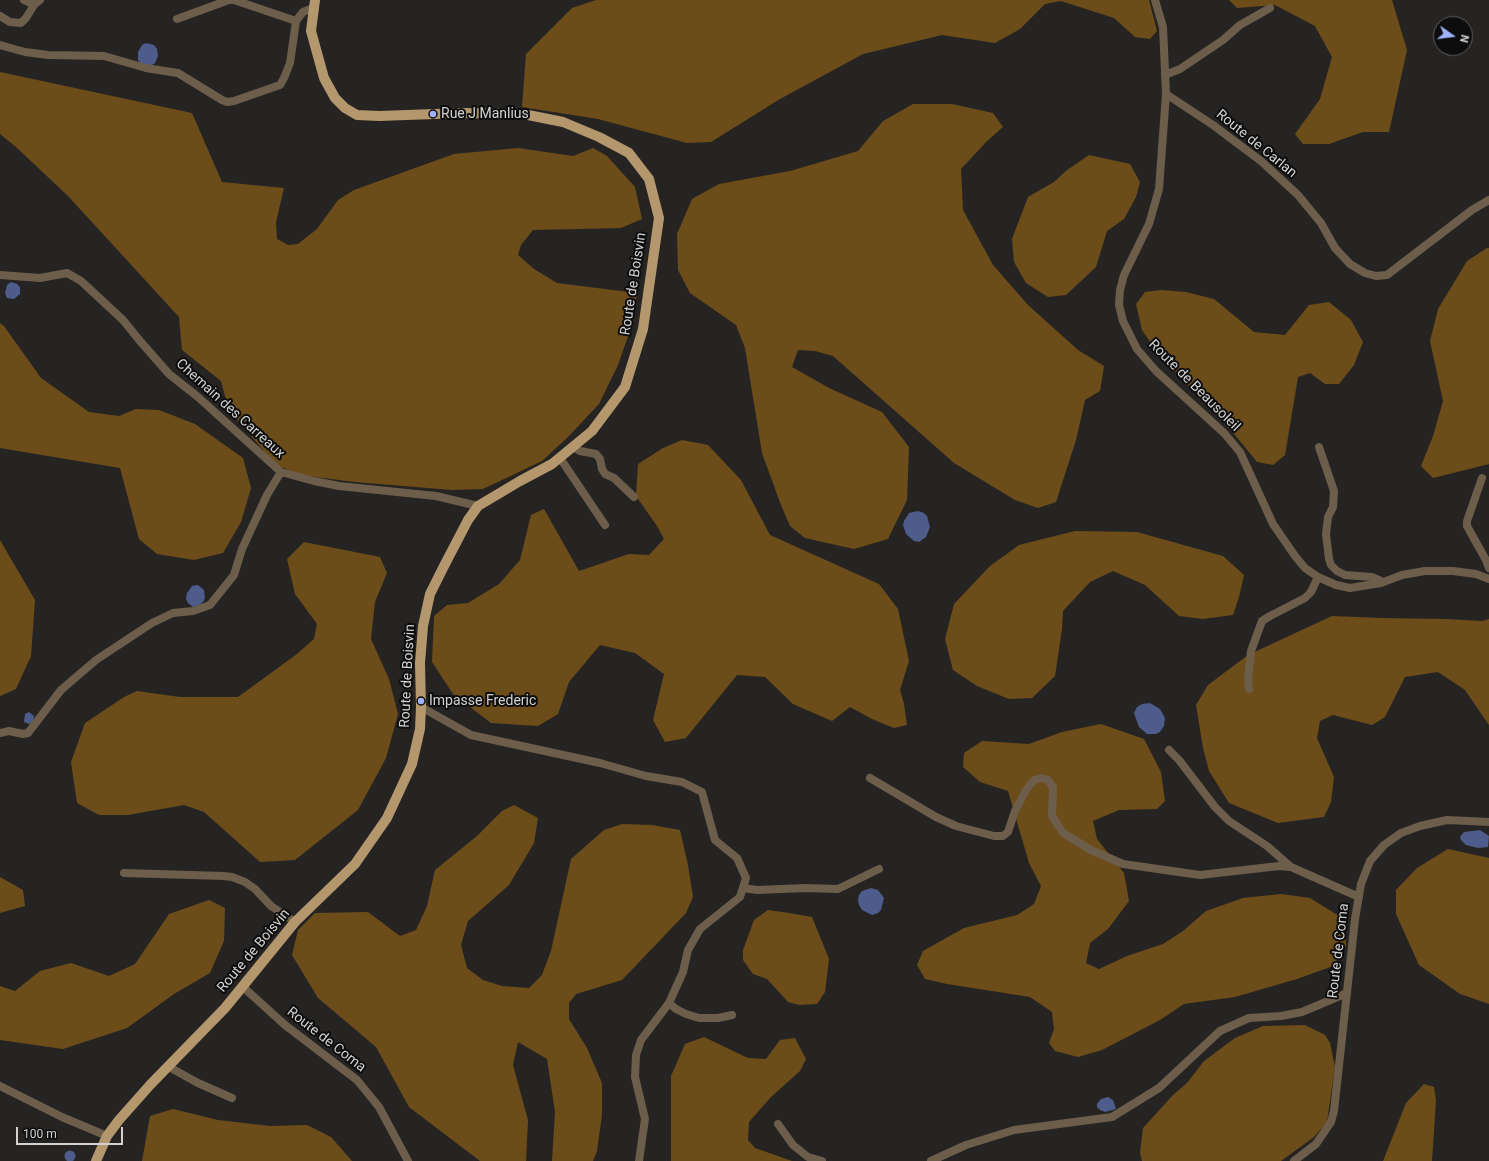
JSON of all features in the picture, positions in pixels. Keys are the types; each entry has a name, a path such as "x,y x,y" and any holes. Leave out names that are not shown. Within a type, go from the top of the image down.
{"main road":[{"name":"Route de Boisvin","path":"96,1161 107,1136 150,1085 225,1008 295,922 355,864 387,818 412,764 420,729 420,663 423,626 430,594 468,520 478,506 552,464 592,431 625,387 643,329 659,218 649,179 629,153 599,136 563,122 523,114 462,113 379,116 357,114 346,108 335,98 324,78 311,31 314,4"}],"street":[{"path":"0,16 10,22 21,23 37,3 24,0"},
{"path":"177,19 228,0 234,0 296,21"},
{"name":"Route de Beausoleil","path":"1155,0 1162,27 1166,94 1159,189 1149,224 1124,275 1120,290 1119,305 1123,321 1137,349 1156,371 1224,433 1240,452 1273,524 1305,568 1318,577 1336,585 1350,588 1383,582 1402,575 1425,571 1453,571 1476,574 1489,579"},
{"path":"0,45 25,52 48,55 104,56 146,68 171,72 178,74 227,102 241,99 280,85 290,63 296,21 303,12 314,4"},
{"path":"1165,74 1180,69 1223,40 1240,26 1270,8"},
{"name":"Route de Carlan","path":"1166,94 1214,125 1262,161 1298,195 1321,223 1335,248 1350,264 1365,273 1376,276 1386,276 1472,210 1489,200"},
{"name":"Chemain des Carreaux","path":"0,275 40,278 67,273 81,281 123,320 169,374 198,397 281,472 314,481 436,496 478,506"},
{"path":"573,447 580,451 596,454 600,459 602,469 605,474 614,478 634,497"},
{"path":"1320,447 1334,491 1333,507 1328,517 1326,534 1327,552 1331,565 1337,571 1345,575 1372,576 1383,582"},
{"path":"560,458 605,526"},
{"path":"0,733 10,731 23,734 28,733 61,690 96,660 152,623 173,613 193,612 210,605 234,575 242,549 268,495 281,472"},
{"path":"1482,478 1467,521 1468,526 1489,568"},
{"path":"1249,689 1248,678 1251,651 1262,621 1305,598 1311,592 1318,577"},
{"path":"421,706 471,735 600,763 646,776 682,782 702,792 715,840 737,858 746,878 740,897 700,929 688,950 683,972 669,1003 641,1040 636,1055 635,1077 645,1119 639,1161"},
{"path":"1169,750 1179,760 1215,807 1229,821 1267,846 1291,867 1358,897"},
{"path":"870,778 936,817 956,826 994,836 1003,836 1008,832 1015,811 1026,790 1034,780 1041,778 1048,780 1053,787 1052,816 1063,833 1091,850 1123,864 1200,875 1279,866 1291,867"},
{"name":"Route de Coma","path":"1294,1161 1316,1144 1331,1122 1334,1111 1354,919 1361,884 1370,861 1384,845 1401,833 1420,826 1447,820 1489,822"},
{"path":"743,888 757,890 805,888 838,889 879,869"},
{"path":"124,873 232,877 245,882 255,889 271,906 295,922"},
{"name":"Route de Coma","path":"243,987 285,1025 357,1080 379,1107 408,1161"},
{"path":"931,1161 966,1145 1014,1130 1112,1117 1159,1088 1220,1032 1249,1018 1281,1016 1302,1012 1347,992"},
{"path":"669,1003 676,1009 686,1014 700,1018 718,1018 732,1015"},
{"path":"169,1067 198,1083 232,1098"},
{"path":"0,1086 107,1136"},
{"path":"778,1124 793,1145 808,1157 822,1161"}],"shaded area":[{"path":"596,0 1149,0 1157,31 1150,39 1135,37 1114,18 1061,1 1045,4 1020,29 995,43 942,35 863,54 780,99 711,142 687,143 598,119 522,107 526,54 572,8"},
{"path":"1229,0 1392,0 1407,50 1389,132 1363,132 1329,144 1303,144 1295,134 1320,99 1332,57 1315,26 1275,5 1237,8"},
{"path":"0,72 192,113 222,182 284,188 276,222 277,239 288,245 298,244 317,229 338,200 354,190 454,154 518,148 573,156 593,148 607,156 635,187 642,219 621,228 533,230 521,245 518,255 534,269 557,283 637,293 631,328 618,365 599,404 568,437 542,461 483,489 452,490 355,482 300,475 275,464 229,410 221,381 182,350 179,317 68,196 0,134"},
{"path":"913,104 952,104 993,113 1003,127 987,141 961,169 963,210 993,265 1028,305 1078,350 1104,366 1100,391 1085,400 1076,440 1056,502 1038,508 1015,500 954,463 833,356 815,351 798,350 792,367 829,388 882,412 909,447 907,500 888,539 854,549 805,538 790,526 762,453 745,348 736,325 690,293 678,270 677,234 692,199 719,184 790,171 858,151 883,121"},
{"path":"1089,155 1130,164 1140,182 1136,197 1124,219 1107,231 1096,267 1066,295 1048,297 1026,283 1014,262 1012,239 1028,197 1054,182 1067,170"},
{"path":"1489,248 1489,464 1433,478 1421,466 1433,436 1443,401 1430,341 1438,309 1467,261"},
{"path":"1161,290 1186,292 1214,299 1254,332 1285,335 1309,305 1329,302 1351,320 1363,342 1354,365 1339,384 1325,384 1310,373 1298,377 1285,455 1273,465 1257,462 1235,435 1157,352 1142,330 1136,304 1145,292"},
{"path":"0,323 4,326 41,378 89,412 119,416 136,409 159,410 195,424 243,458 251,488 241,522 223,553 194,560 157,554 139,539 120,468 0,448"},
{"path":"682,440 708,445 741,480 770,535 879,584 898,609 909,661 900,690 907,725 894,728 872,719 850,707 832,721 793,704 765,677 737,675 686,738 665,742 653,720 664,674 635,653 600,645 569,682 558,714 538,726 491,723 453,694 432,662 434,616 447,605 468,603 499,584 520,560 531,515 544,509 579,571 629,554 649,555 664,539 657,526 636,496 638,464 663,448"},
{"path":"1075,531 1137,532 1223,556 1244,575 1233,615 1203,619 1179,616 1145,585 1113,571 1090,582 1063,611 1062,629 1055,676 1032,698 1009,699 977,686 953,670 945,639 954,604 990,566 1019,545"},
{"path":"0,540 35,600 31,656 16,689 0,696"},
{"path":"304,542 380,557 387,573 375,602 371,639 389,679 398,714 386,758 358,810 295,860 260,862 204,812 184,805 128,815 99,815 77,803 71,762 85,723 124,697 137,691 180,697 238,697 297,654 314,639 317,624 295,594 287,559"},
{"path":"1332,616 1482,621 1489,619 1489,725 1465,690 1438,672 1405,677 1385,717 1372,725 1333,715 1320,721 1317,738 1334,777 1331,802 1324,817 1278,823 1229,803 1209,771 1203,748 1196,705 1208,685 1248,655"},
{"path":"1101,724 1144,739 1161,772 1165,801 1157,809 1119,810 1093,821 1097,839 1124,873 1129,901 1108,929 1090,943 1086,963 1099,969 1127,956 1163,944 1183,931 1206,911 1243,898 1281,894 1310,898 1344,919 1346,946 1333,966 1297,979 1235,997 1184,1004 1160,1020 1102,1050 1078,1057 1055,1051 1049,1043 1054,1029 1052,1012 1030,997 947,984 925,979 917,965 923,951 964,928 1017,915 1034,904 1041,886 1029,863 1008,791 980,782 963,767 964,753 982,741 1029,744 1062,732"},
{"path":"514,805 538,818 534,843 509,885 468,921 461,945 467,968 483,980 502,986 529,988 542,975 551,951 571,859 604,830 622,824 652,825 680,830 688,865 693,897 686,913 622,980 576,994 569,1003 569,1019 587,1048 602,1083 602,1115 597,1151 593,1161 552,1161 555,1112 547,1059 518,1042 513,1065 528,1120 526,1161 480,1161 409,1107 376,1047 318,998 292,955 298,930 315,913 368,912 400,936 416,930 427,906 435,870 477,836 502,811"},
{"path":"1448,849 1489,858 1489,1004 1460,994 1419,965 1396,914 1396,890 1417,868"},
{"path":"0,877 23,890 25,906 0,913"},
{"path":"209,900 225,908 224,941 210,973 174,994 127,1028 63,1049 0,1040 0,986 15,991 40,971 71,963 109,976 135,964 169,914"},
{"path":"768,910 812,917 829,959 825,992 817,1004 799,1005 788,1002 767,979 753,974 743,960 743,950 754,920"},
{"path":"1305,1025 1325,1035 1330,1043 1335,1067 1327,1122 1314,1137 1281,1161 1142,1161 1140,1153 1143,1128 1173,1095 1187,1083 1204,1061 1235,1038 1263,1026"},
{"path":"704,1037 748,1058 766,1059 780,1040 795,1038 806,1059 800,1071 771,1097 749,1122 748,1140 755,1148 792,1161 671,1161 671,1076 685,1044"},
{"path":"1424,1084 1434,1087 1436,1100 1432,1161 1383,1161 1406,1103"},
{"path":"173,1109 218,1120 270,1126 307,1125 331,1137 352,1161 142,1161 150,1116"}],"water":[{"path":"146,43 154,45 157,49 158,56 155,63 152,65 143,66 138,60 138,52 142,45"},
{"path":"11,282 20,287 20,294 14,299 7,298 5,293 7,285"},
{"path":"918,511 927,516 930,527 926,537 919,542 914,541 906,534 903,525 909,513"},
{"path":"198,585 204,590 205,598 199,605 193,607 186,599 187,593 192,586"},
{"path":"1150,703 1160,709 1165,718 1164,726 1160,732 1156,734 1147,734 1139,727 1134,713 1137,707 1142,704"},
{"path":"29,712 34,716 33,721 29,724 24,722 25,714"},
{"path":"1480,830 1489,836 1488,847 1478,848 1466,845 1461,840 1460,837 1464,832"},
{"path":"871,888 878,890 884,898 881,910 872,915 862,910 858,899 862,891"},
{"path":"1108,1097 1113,1100 1116,1109 1105,1112 1097,1107 1097,1104 1101,1099"},
{"path":"70,1150 74,1152 76,1156 74,1160 70,1162 66,1160 64,1156 66,1152"}],"place":[{"name":"Rue J Manlius","path":"433,114"},
{"name":"Impasse Frederic","path":"421,701"}]}
